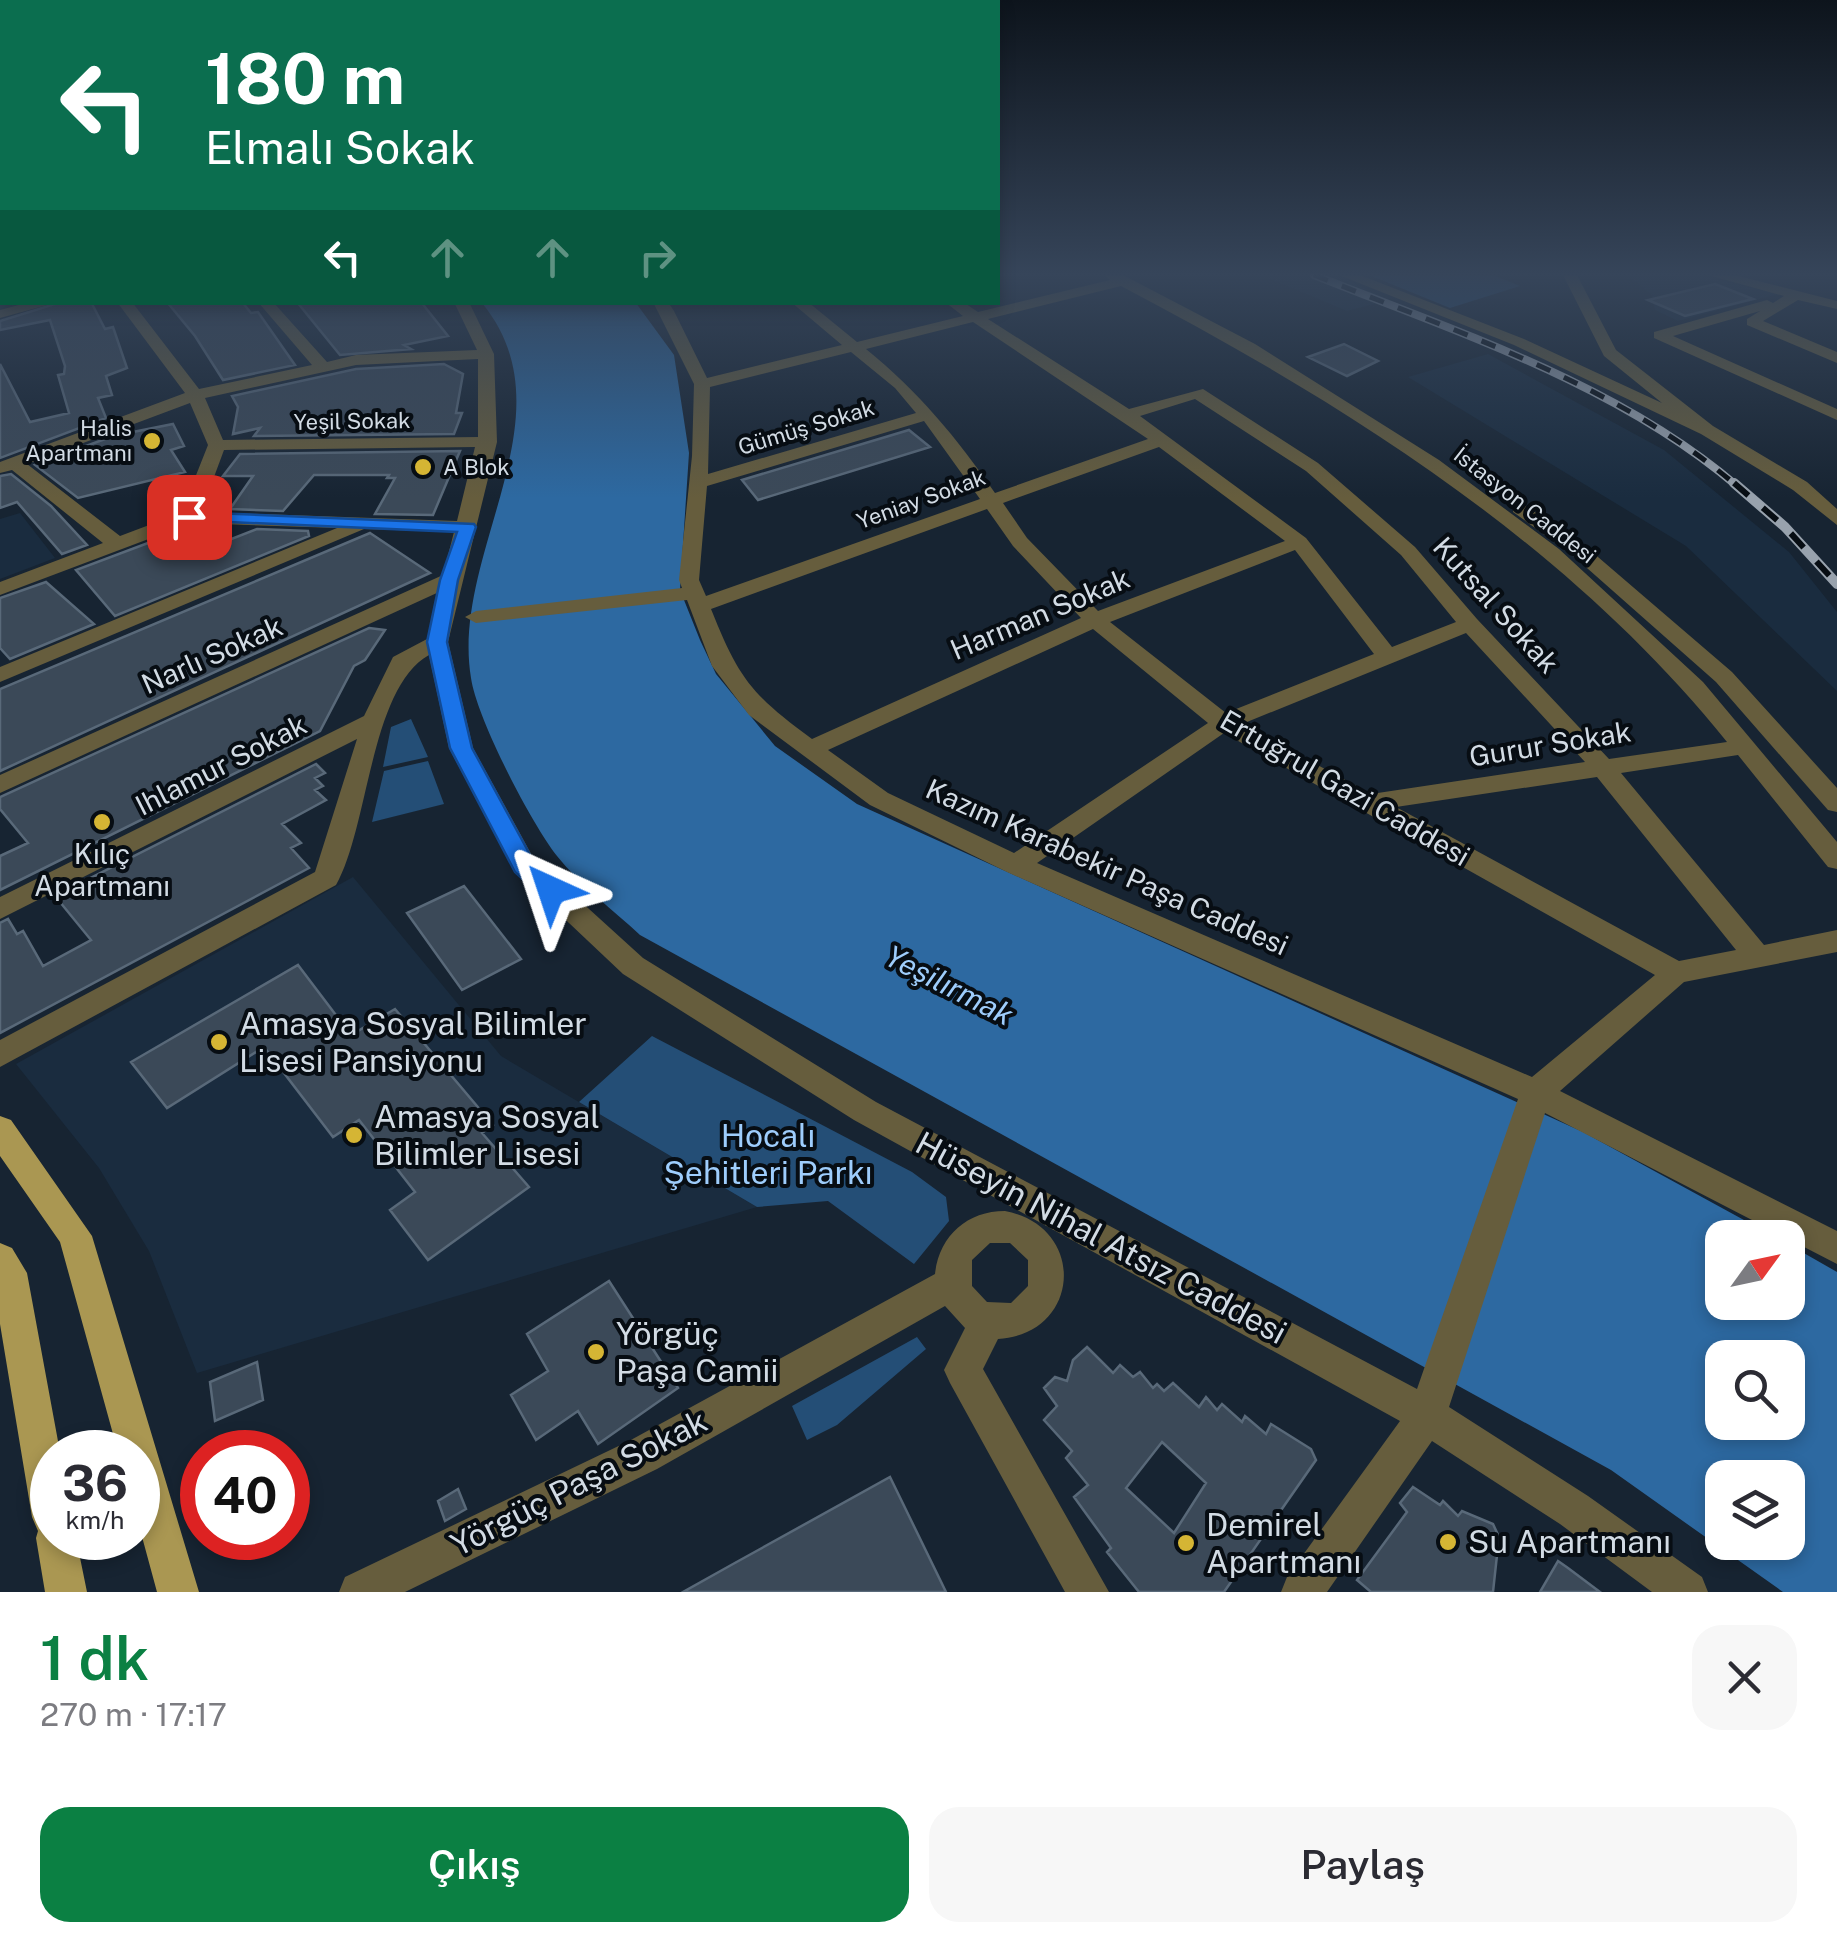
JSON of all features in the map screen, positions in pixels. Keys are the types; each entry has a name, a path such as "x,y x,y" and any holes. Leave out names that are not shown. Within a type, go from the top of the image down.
{"main road":[{"path":"0,1130 74,1236 130,1430"},
{"path":"0,1259 9,1273 37,1430"},
{"path":"160,1531 178,1592"},
{"path":"60,1560 66,1592"}],"street":[{"path":"160,349 195,395 217,446 189,517"},
{"path":"307,349 323,367"},
{"name":"Hüseyin Nihal Atsız Caddesi","path":"484,349 488,442 468,527 449,580 437,642 461,748 524,866 633,966 1036,1222 1427,1415 1574,1510 1686,1592"},
{"name":"Kazım Karabekir Paşa Caddesi","path":"684,349 702,384 699,483 689,580 722,666 756,710 878,799 1016,865 1536,1094 1837,1248"},
{"path":"702,384 845,349"},
{"name":"Ertuğrul Gazi Caddesi","path":"857,349 901,384 1020,542 1095,620 1224,722 1676,973"},
{"path":"1026,349 1127,414 1298,542 1388,657"},
{"name":"İstasyon Caddesi","path":"1254,349 1433,464 1552,553 1695,687 1837,860"},
{"name":"İstasyon Caddesi","path":"1275,349 1336,384 1577,548 1724,676 1837,804"},
{"path":"1535,349 1707,430 1800,486 1837,519"},
{"path":"1608,349 1707,430"},
{"path":"1691,349 1837,415"},
{"path":"8,465 195,395 356,360 486,354"},
{"name":"Kutsal Sokak","path":"1127,414 1197,393 1312,467 1408,551 1469,624 1602,766 1758,956"},
{"name":"Gümüş Sokak","path":"699,483 927,414"},
{"name":"Yeniay Sokak","path":"476,617 697,600 1162,440"},
{"name":"Yeşil Sokak","path":"217,446 488,442"},
{"path":"8,465 116,544"},
{"path":"0,589 189,517 468,527"},
{"path":"0,674 364,524"},
{"name":"Harman Sokak","path":"808,750 1095,620 1298,542"},
{"name":"Narlı Sokak","path":"0,785 449,580"},
{"path":"1016,865 1224,722 1469,624"},
{"path":"0,1055 326,878 374,721 401,662 437,642"},
{"name":"Ihlamur Sokak","path":"0,909 374,721"},
{"name":"Gurur Sokak","path":"1368,803 1742,747"},
{"path":"1302,1592 1427,1415 1536,1094 1676,973 1837,941"},
{"name":"Hüseyin Nihal Atsız Caddesi","path":"953,1283 953,1258 971,1235 1036,1222"},
{"name":"Hüseyin Nihal Atsız Caddesi","path":"990,1318 1022,1316 1045,1296 1048,1265 1036,1222"},
{"path":"953,1283 962,1301 990,1318 963,1370 1088,1592"},
{"name":"Yörgüç Paşa Sokak","path":"360,1592 642,1455 953,1283"}],"shaded area":[{"path":"1488,354 1664,450 1789,552 1837,612 1837,691 1686,546 1408,377"},
{"path":"20,513 55,558 0,579 0,519"},
{"name":"Amasya Sosyal Bilimler Lisesi","path":"353,877 501,1056 757,1207 197,1373 149,1251 99,1168 16,1064"}],"green space":[{"path":"411,719 428,757 383,767 391,727"},
{"path":"428,761 444,804 372,822 384,771"},
{"name":"Hocalı Şehitleri Parkı","path":"652,1036 912,1172 946,1197 949,1221 914,1264 828,1201 757,1207 579,1102"},
{"path":"917,1337 926,1349 837,1425 807,1440 792,1406"}],"water":[{"name":"Yeşilırmak","path":"508,349 670,349 674,355 689,453 680,590 716,674 775,746 857,804 1583,1132 1744,1220 1705,1220 1705,1320 1805,1320 1805,1254 1837,1272 1837,1592 1783,1592 1738,1560 1805,1560 1805,1460 1705,1460 1705,1537 1611,1470 640,935 586,887 546,841 494,744 475,696 469,631 477,582 513,438 516,391"}],"building":[{"path":"60,349 121,349 127,368 106,376 112,395 98,398 106,418 0,458 0,364 30,422 69,413 58,375 64,374"},
{"path":"203,349 284,349 295,365 223,380"},
{"path":"335,349 408,349 340,355"},
{"path":"1329,349 1355,349 1378,361 1347,376 1308,357"},
{"path":"444,364 463,374 456,413 462,413 454,434 254,436 260,428 233,434 238,407 232,396 356,369"},
{"path":"173,424 184,446 171,450 185,472 78,498 35,465 113,436"},
{"path":"909,430 930,447 758,500 742,480"},
{"path":"460,451 433,515 375,514 395,478 387,478 389,475 314,475 283,511 230,509 253,476 223,476 240,454"},
{"path":"11,474 51,506 87,545 62,554 17,502 0,508 0,476"},
{"path":"257,529 308,531 309,536 115,616 76,570 164,537 188,556"},
{"path":"370,533 430,573 0,771 0,689"},
{"path":"46,582 94,624 10,659 0,648 0,598"},
{"path":"369,628 385,630 365,660 354,666 320,731 0,890 0,856 28,843 0,809 0,797"},
{"path":"316,764 325,773 315,778 323,786 315,790 326,800 282,824 301,843 291,848 309,868 0,1033 0,923 8,919 17,934 23,931 43,966 91,940 55,896"},
{"path":"464,886 521,959 462,990 407,913"},
{"name":"Amasya Sosyal Bilimler Lisesi","path":"298,965 351,1035 395,1009 493,1125 482,1133 529,1187 428,1260 390,1210 415,1192 359,1120 333,1137 264,1047 167,1108 131,1062"},
{"name":"Yörgüç Paşa Camii","path":"609,1281 678,1388 598,1444 578,1411 536,1440 511,1395 548,1371 527,1334"},
{"path":"1087,1347 1113,1373 1120,1365 1133,1377 1140,1372 1153,1388 1157,1384 1164,1391 1173,1383 1199,1407 1206,1397 1217,1410 1222,1404 1242,1422 1245,1416 1266,1434 1271,1424 1311,1449 1316,1460 1224,1592 1139,1592 1107,1552 1111,1548 1074,1497 1088,1485 1066,1458 1072,1451 1044,1420 1057,1406 1044,1388 1055,1377 1067,1381 1073,1360","holes":["1162,1442 1206,1483 1174,1533 1126,1488"]},
{"path":"257,1362 263,1400 215,1421 210,1382"},
{"path":"890,1477 946,1592 683,1592 733,1564"},
{"name":"Su Apartmanı","path":"1413,1487 1440,1505 1443,1501 1458,1516 1462,1511 1493,1524 1499,1537 1493,1592 1371,1592 1357,1580 1407,1512 1400,1503"},
{"path":"458,1489 466,1509 445,1521 438,1501"},
{"path":"1558,1561 1568,1568 1600,1592 1540,1592"}],"railway":[{"path":"1501,349 1589,389 1641,418 1737,486"},
{"path":"1734,483 1785,527 1837,584"}],"place":[{"name":"Halis Apartmanı","path":"152,441"},
{"name":"A Blok","path":"423,467"},
{"name":"Kılıç Apartmanı","path":"102,822"},
{"name":"Amasya Sosyal Bilimler Lisesi Pansiyonu","path":"219,1042"},
{"name":"Amasya Sosyal Bilimler Lisesi","path":"354,1135"},
{"name":"Yörgüç Paşa Camii","path":"596,1352"},
{"name":"Su Apartmanı","path":"1448,1542"},
{"name":"Demirel Apartmanı","path":"1186,1543"}],"route":[{"path":"189,517 468,527 449,580 437,642 461,748 524,866 551,890"}]}
